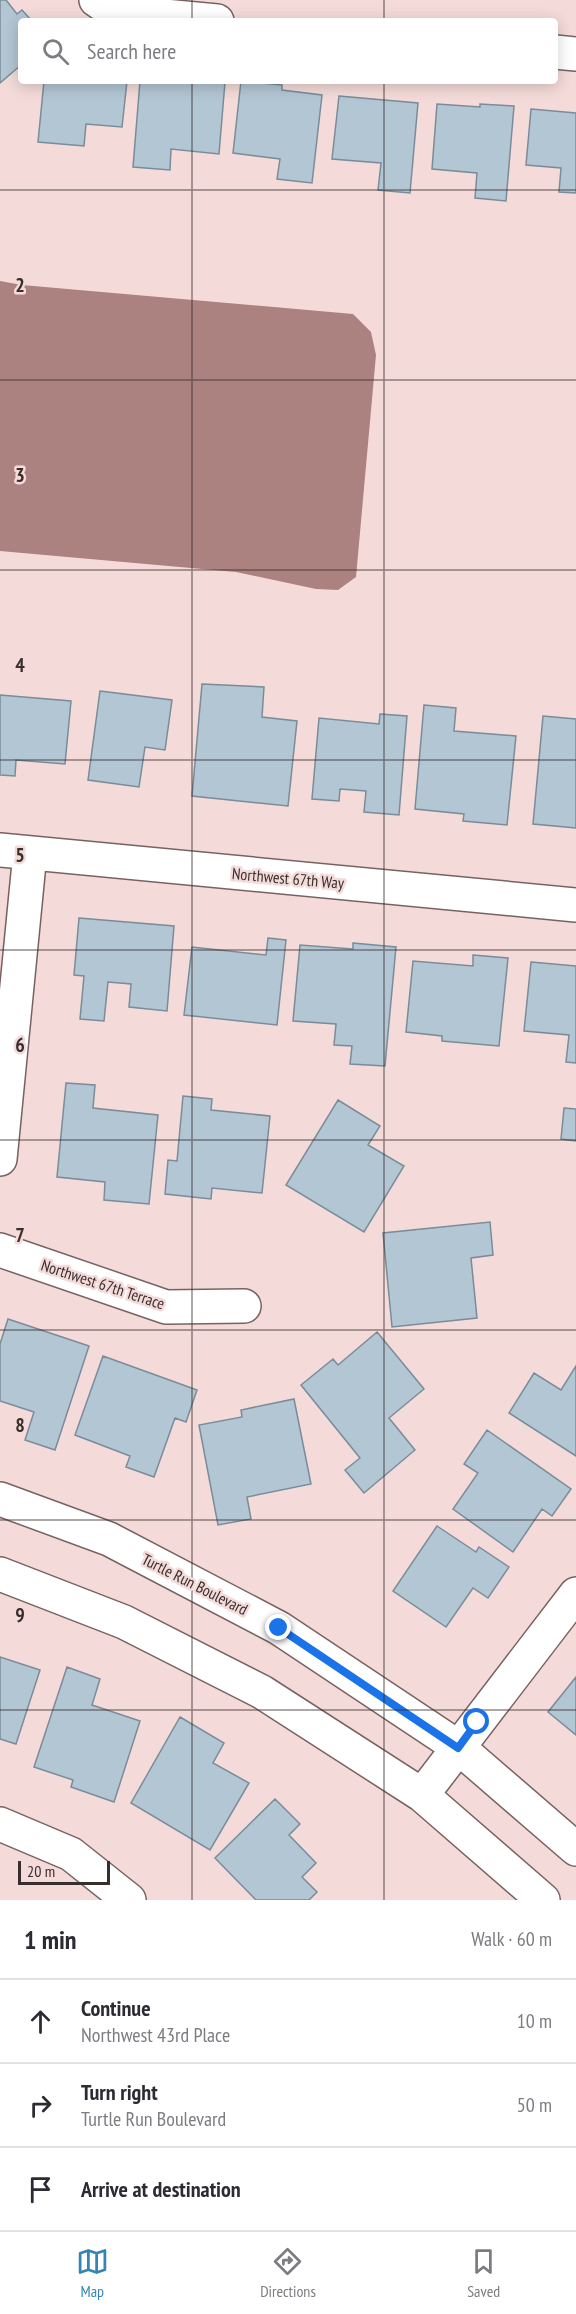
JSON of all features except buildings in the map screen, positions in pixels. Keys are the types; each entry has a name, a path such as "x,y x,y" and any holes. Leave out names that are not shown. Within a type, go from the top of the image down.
{"street":[{"path":"96,0 112,11 186,18"},
{"path":"558,52 576,54"},
{"path":"0,1159 15,852"},
{"name":"Northwest 67th Way","path":"15,852 576,905"},
{"name":"Northwest 67th Terrace","path":"0,1250 166,1307 244,1306"},
{"name":"Turtle Run Boulevard","path":"0,1499 109,1539 279,1628 458,1748 576,1850"},
{"path":"0,1574 124,1622 262,1692 422,1795 543,1900"},
{"path":"422,1795 576,1594"},
{"path":"0,1824 71,1854 129,1900"}],"shaded area":[{"path":"0,281 22,285 353,314 371,332 376,355 356,577 338,590 316,589 236,572 0,551"}],"route":[{"path":"279,1628 458,1748 477,1722"}]}
